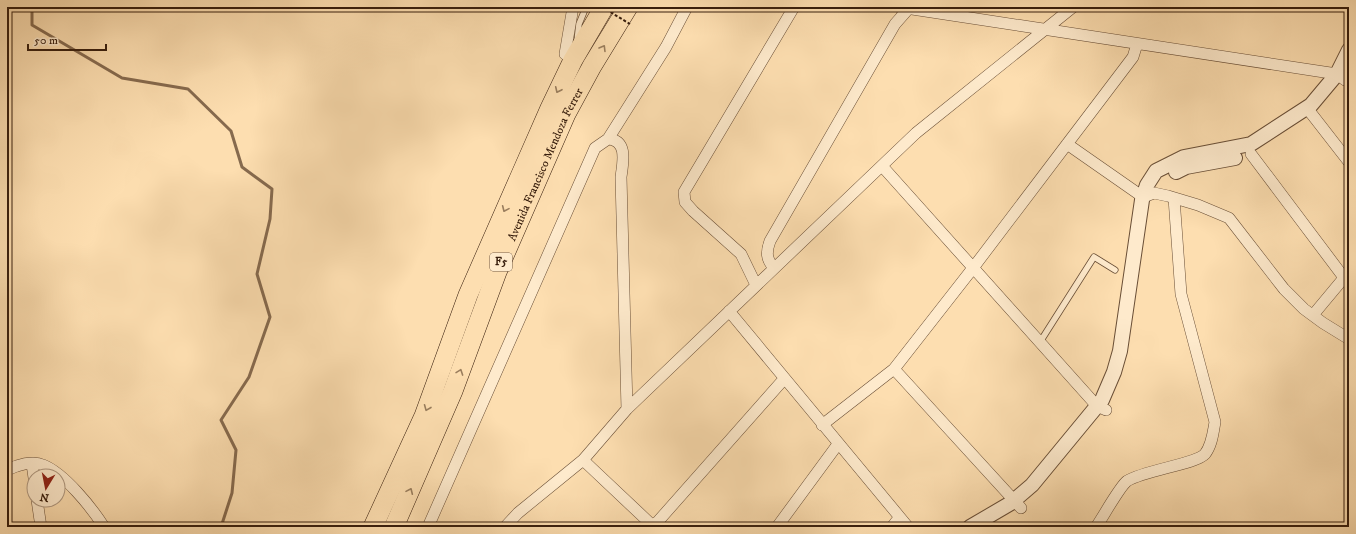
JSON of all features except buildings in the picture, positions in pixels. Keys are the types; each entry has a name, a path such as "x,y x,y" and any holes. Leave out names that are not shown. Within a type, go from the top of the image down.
{"highway":[{"name":"Avenida Francisco Mendoza Ferrer","path":"394,527 437,382 471,288 550,108 576,54 603,7"},
{"name":"Avenida Francisco Mendoza Ferrer","path":"373,527 414,461 453,391 497,272 566,114 592,66 629,16"},
{"path":"576,54 592,66"}],"street":[{"path":"573,7 565,54 576,54"},
{"path":"428,527 595,148 608,139 666,47 687,7"},
{"path":"756,285 741,254 685,202 684,192 794,7"},
{"path":"505,527 518,513 583,460 627,409 916,133 1073,7"},
{"path":"774,268 769,262 767,256 770,241 895,24 906,8 1344,75"},
{"path":"822,425 894,369 973,268 1133,57 1137,44"},
{"path":"1149,195 1163,179 1186,167 1251,154 1267,146 1310,111 1344,75 1349,50"},
{"path":"1310,111 1349,162"},
{"path":"970,527 1038,492 1102,408 1123,376 1129,354 1148,214 1149,195 1156,171 1173,162 1195,155 1237,148 1251,144 1310,111"},
{"path":"608,139 616,140 621,144 623,156 622,177 627,409"},
{"path":"1067,144 1149,195 1174,198 1198,205 1228,218 1284,289 1313,315 1349,339"},
{"path":"1251,154 1347,275 1313,315"},
{"path":"882,166 1039,343 1102,408"},
{"path":"1096,527 1126,482 1139,475 1171,465 1197,460 1204,454 1211,441 1215,422 1181,294 1174,198"},
{"path":"729,311 908,527"},
{"path":"894,369 1017,504"},
{"path":"583,460 654,527 784,379"},
{"path":"777,527 838,444"},
{"path":"7,470 26,464 43,464 61,477 87,503 104,527"},
{"path":"32,464 33,468"},
{"path":"990,527 1017,504"},
{"path":"38,508 41,527"},
{"path":"892,527 899,518"}],"lane":[{"path":"576,54 577,34 586,7"},
{"path":"1039,343 1094,257 1115,270"}],"path":[{"path":"603,7 629,16"}],"waterway":[{"path":"32,7 32,25 122,78 188,89 231,131 242,167 272,189 270,219 257,274 270,317 249,377 221,420 236,450 232,493 221,527"}]}
